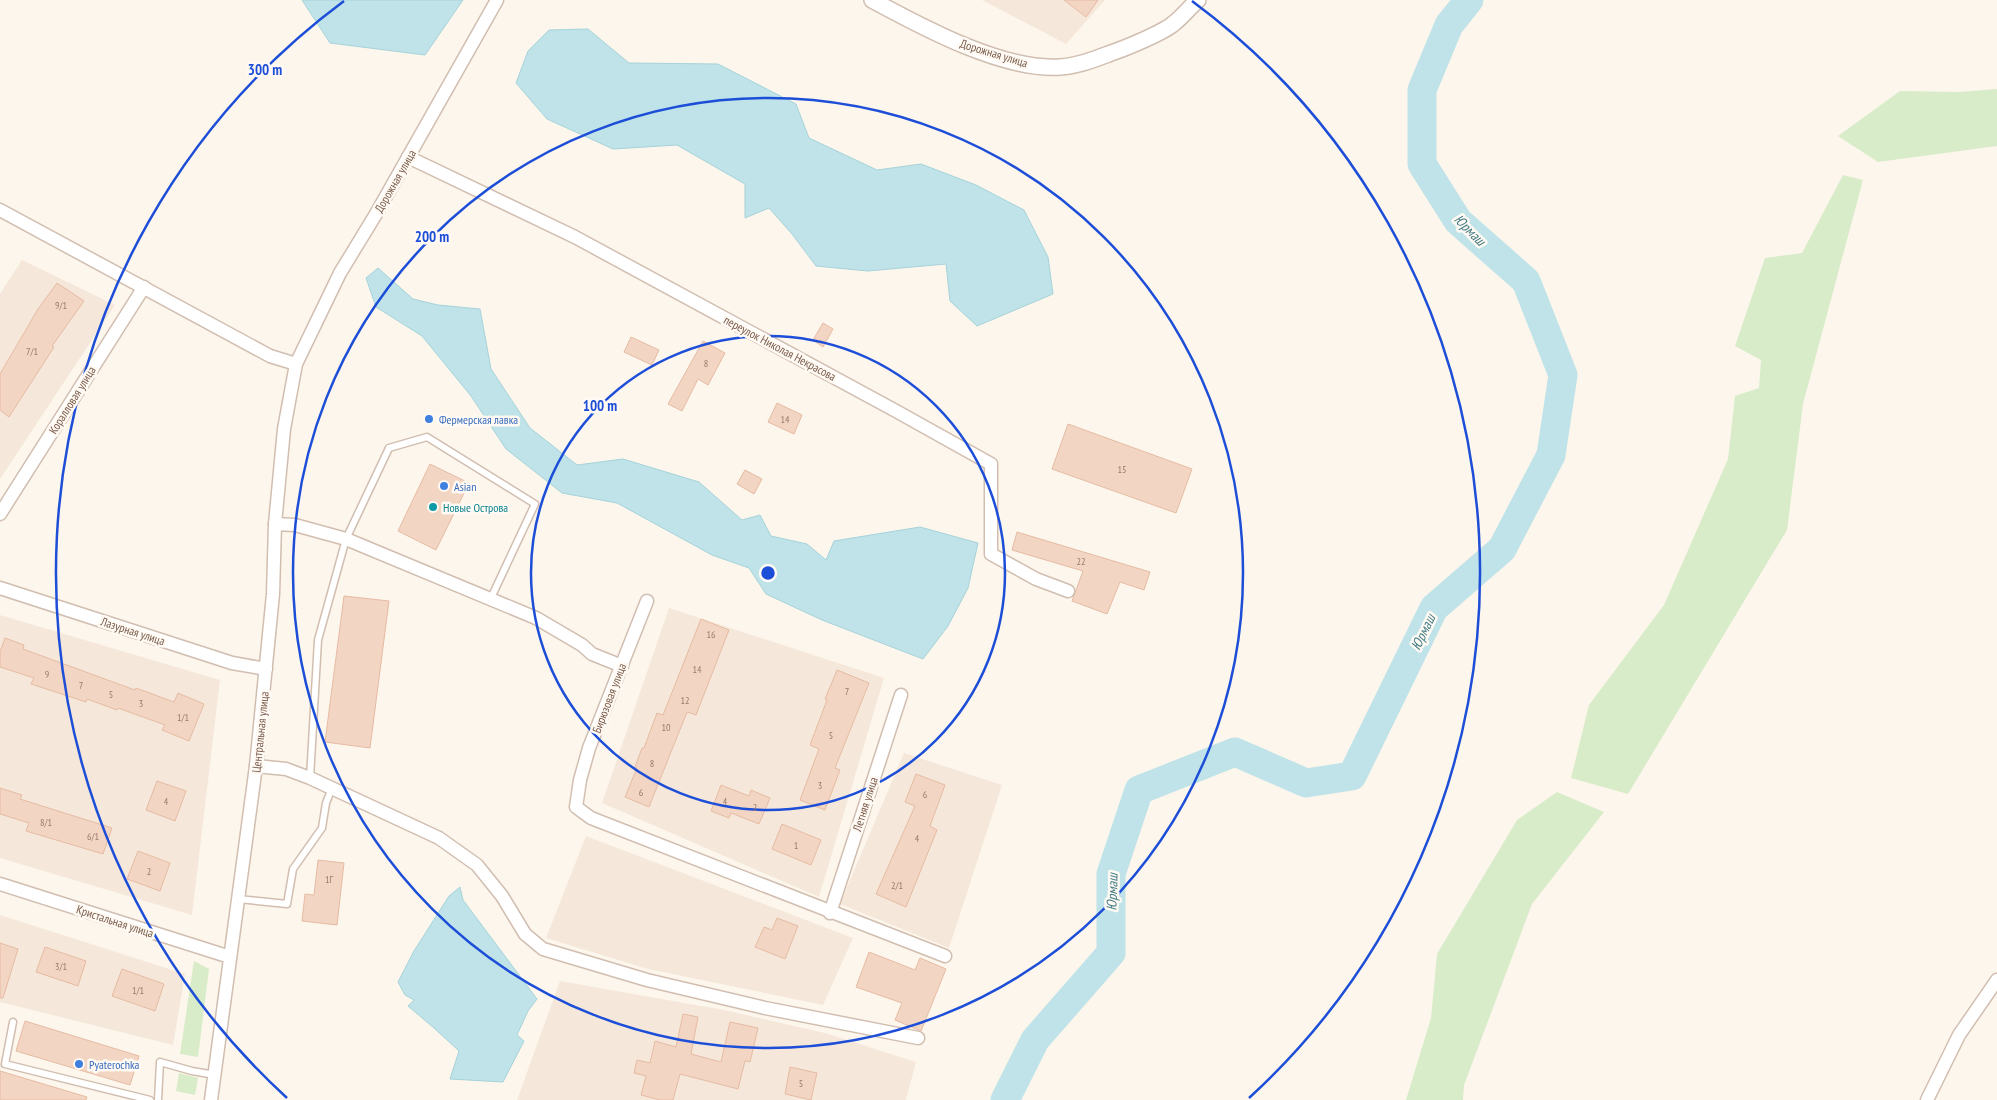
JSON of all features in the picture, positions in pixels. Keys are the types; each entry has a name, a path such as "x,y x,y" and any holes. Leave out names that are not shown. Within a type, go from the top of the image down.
{"street":[{"name":"Дорожная улица","path":"296,364 340,273 497,0"},
{"name":"Дорожная улица","path":"872,0 934,34 995,56 1029,65 1060,67 1084,62 1123,49 1156,33 1172,25 1198,0"},
{"name":"переулок Николая Некрасова","path":"408,157 575,237 992,464 991,554 1036,579 1068,592"},
{"path":"0,210 144,286 270,356 296,364"},
{"name":"Коралловая улица","path":"0,514 144,286"},
{"name":"Центральная улица","path":"211,1100 256,766 273,594 275,524 284,429 296,364"},
{"path":"275,524 295,525 346,539 491,598 536,618 582,645 592,654 622,666"},
{"name":"Лазурная улица","path":"0,588 232,663 266,669"},
{"name":"Бирюзовая улица","path":"648,601 589,748 580,780 576,807 590,818 830,913"},
{"name":"Летняя улица","path":"830,913 901,695"},
{"path":"256,766 286,769 310,778 439,838 477,865 502,896 525,934 544,949 656,982 765,1008 918,1038"},
{"name":"Кристальная улица","path":"0,884 230,957"},
{"path":"830,913 945,956"},
{"path":"1927,1100 1959,1034 1997,980"}],"lane":[{"path":"310,778 318,640 346,539 389,448 427,437 535,504 491,598"},
{"path":"238,898 286,904 293,869 322,828 326,803 332,788"},
{"path":"13,1022 5,1064 150,1100"},
{"path":"158,1100 160,1062 192,1072 215,1075"}],"shaded area":[{"path":"982,0 1105,0 1066,44"},
{"path":"22,260 115,305 0,479 0,294"},
{"path":"669,608 884,678 819,897 602,803"},
{"path":"0,615 220,680 192,915 0,858"},
{"path":"904,753 1002,785 949,948 840,904"},
{"path":"586,836 853,938 823,1005 648,969 546,938"},
{"path":"0,915 185,974 173,1045 0,1002"},
{"path":"560,981 724,1010 825,1033 916,1062 906,1100 517,1100"}],"green space":[{"path":"1997,89 1997,146 1878,162 1838,136 1900,91 1959,92"},
{"path":"1843,175 1863,180 1803,404 1787,530 1628,794 1571,778 1589,705 1664,605 1728,459 1735,396 1759,388 1761,360 1735,346 1765,258 1802,253"},
{"path":"1557,792 1604,812 1532,904 1464,1085 1463,1100 1406,1100 1431,1018 1437,954 1517,820"},
{"path":"194,961 209,969 198,1057 180,1054"},
{"path":"179,1073 198,1078 195,1095 176,1091"}],"water":[{"path":"302,0 463,0 425,55 330,43"},
{"path":"588,29 629,63 718,64 796,104 809,138 877,170 921,164 976,185 1024,210 1048,257 1053,294 977,326 950,301 946,264 868,271 816,266 792,234 769,208 745,218 745,184 677,145 613,149 547,119 516,83 528,51 549,30"},
{"path":"378,268 413,299 438,305 480,309 491,369 530,428 577,465 623,459 699,482 742,520 760,515 771,536 807,544 826,560 834,541 920,527 978,543 968,588 948,626 923,659 822,620 766,594 749,568 712,555 617,503 562,493 506,449 471,396 422,336 376,307 366,278"},
{"path":"460,887 463,900 537,999 528,1011 517,1035 524,1041 503,1082 450,1079 459,1051 408,1006 414,1000 405,995 398,982 414,951 449,896"}],"building":[{"path":"1064,0 1098,0 1086,17"},
{"path":"57,283 84,301 52,346 54,347 9,417 0,410 0,374 38,309"},
{"path":"823,323 833,329 823,347 813,340"},
{"path":"631,337 659,350 652,365 624,352"},
{"path":"703,341 725,353 708,385 698,379 682,411 668,404"},
{"path":"777,403 802,415 794,434 768,422"},
{"path":"1068,424 1192,469 1176,513 1052,469"},
{"name":"Новые Острова","path":"430,464 469,483 436,550 398,531"},
{"path":"745,470 762,479 754,494 737,484"},
{"path":"1017,532 1150,572 1144,590 1120,582 1107,614 1072,601 1083,571 1012,550"},
{"path":"344,596 389,601 370,748 325,742"},
{"path":"701,619 729,630 696,715 687,712 649,807 625,797 637,768 635,767 642,748 644,748 657,713 663,715"},
{"path":"5,638 24,645 23,649 135,690 136,688 174,702 178,693 204,704 189,741 162,730 165,725 118,708 117,710 87,699 86,702 31,684 34,678 0,667 0,652"},
{"path":"837,670 869,683 835,768 840,770 825,810 800,800 819,749 810,745"},
{"path":"916,774 945,785 930,826 937,830 906,907 876,894 915,806 905,802"},
{"path":"157,781 186,791 175,821 146,810"},
{"path":"721,785 749,796 751,790 770,798 759,824 731,813 729,818 711,811"},
{"path":"0,788 22,795 20,799 112,828 103,854 26,831 29,823 0,814"},
{"path":"782,824 821,840 811,865 772,849"},
{"path":"138,851 170,863 160,891 127,879"},
{"path":"318,860 344,863 337,925 302,921 305,894 314,895"},
{"path":"777,918 798,926 785,959 755,947 764,927 772,930"},
{"path":"0,943 18,949 3,998 0,998"},
{"path":"45,947 86,961 78,986 36,972"},
{"path":"869,952 915,970 920,958 946,969 921,1031 895,1020 902,1003 856,987"},
{"path":"122,969 164,984 155,1011 112,996"},
{"path":"683,1014 698,1017 691,1054 721,1062 730,1022 758,1028 750,1062 745,1061 738,1089 680,1074 673,1100 660,1100 641,1095 646,1076 634,1073 637,1060 650,1063 655,1041 676,1047"},
{"path":"25,1021 139,1056 130,1085 16,1051"},
{"path":"790,1067 817,1073 811,1100 785,1094"},
{"path":"0,1071 87,1097 86,1100 0,1100"}],"waterway":[{"name":"Юрмаш","path":"1005,1100 1035,1040 1111,953 1111,874 1139,790 1235,752 1306,783 1352,776 1434,608 1502,549 1551,455 1563,375 1526,281 1458,221 1422,164 1422,90 1449,25 1469,0"}],"place":[{"name":"Фермерская лавка","path":"429,419"},
{"name":"Asian","path":"444,486"},
{"name":"Новые Острова","path":"433,507"},
{"name":"Pyaterochka","path":"79,1064"}]}
